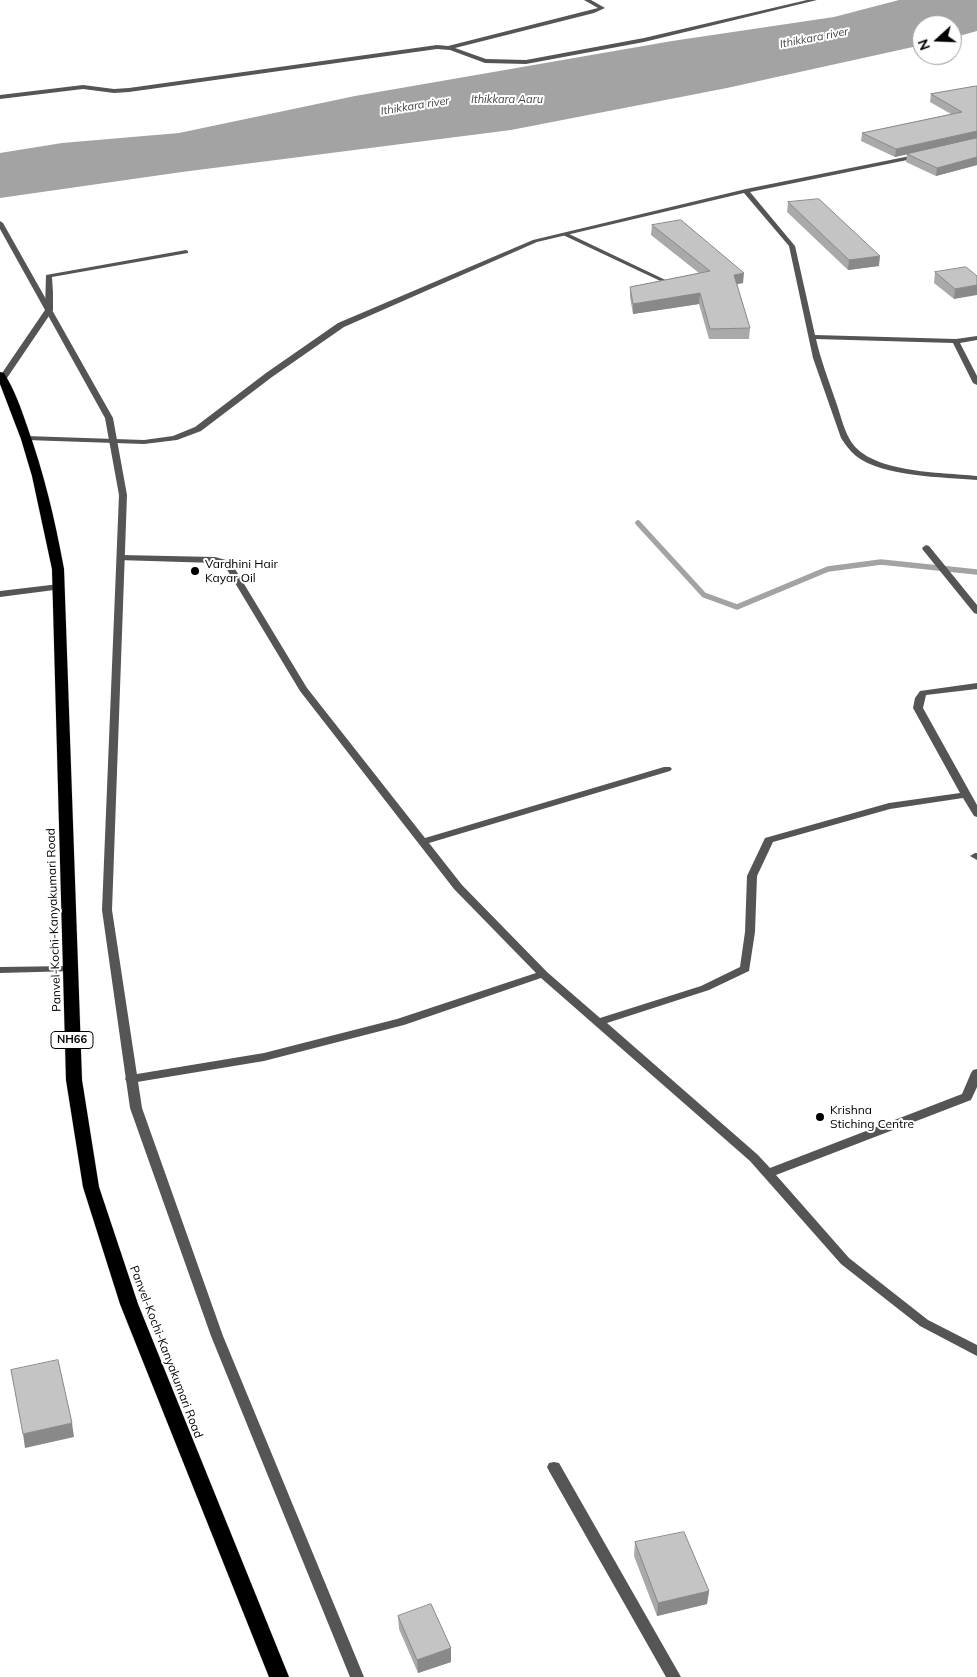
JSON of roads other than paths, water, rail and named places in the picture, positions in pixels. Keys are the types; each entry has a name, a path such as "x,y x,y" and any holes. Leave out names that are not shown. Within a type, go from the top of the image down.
{"highway":[{"name":"Panvel-Kochi-Kanyakumari Road","path":"1,377 10,393 26,438 52,534 58,569 74,1080 91,1187 129,1304 279,1677"}],"street":[{"path":"449,48 602,8 587,0"},
{"path":"0,97 83,88 114,91 129,90 437,47 449,48 485,61 526,62 644,40 814,0"},
{"path":"26,438 160,441 191,432 341,325 525,245 746,191 931,153"},
{"path":"746,191 792,246 817,358 845,438 855,451 867,459 893,468 977,478"},
{"path":"0,223 109,418 123,495 107,910 136,1108 217,1336 356,1677"},
{"path":"565,234 673,285"},
{"path":"1,377 49,310 48,276 186,252"},
{"path":"813,337 956,341 977,338"},
{"path":"956,341 977,383"},
{"path":"926,548 977,611"},
{"path":"121,558 215,560 229,566 303,688 458,887 543,974 754,1158 845,1261 924,1323 977,1351"},
{"path":"0,594 59,587"},
{"path":"977,686 923,693 918,708 939,749 964,787 966,795 977,814"},
{"path":"423,842 667,769"},
{"path":"600,1022 705,988 745,969 750,932 752,876 769,840 889,806 966,795"},
{"path":"0,970 70,969"},
{"path":"131,1080 294,1050 400,1022 543,974"},
{"path":"767,1174 967,1097 977,1073"},
{"path":"554,1468 674,1677"}],"water":[{"name":"Ithikkara Aaru","path":"899,0 977,0 977,31 962,35 962,15 912,15 912,47 727,88 511,130 182,172 0,198 0,153 62,143 179,133 355,96 672,41 834,17"}],"waterway":[{"path":"638,523 704,595 737,607 828,569 881,562 977,572"}],"place":[{"name":"Vardhini Hair Kayar Oil","path":"195,571"},
{"name":"Krishna Stiching Centre","path":"820,1117"}],"water label":[{"name":"Ithikkara river","path":"814,38"},
{"name":"Ithikkara river","path":"415,106"}]}
